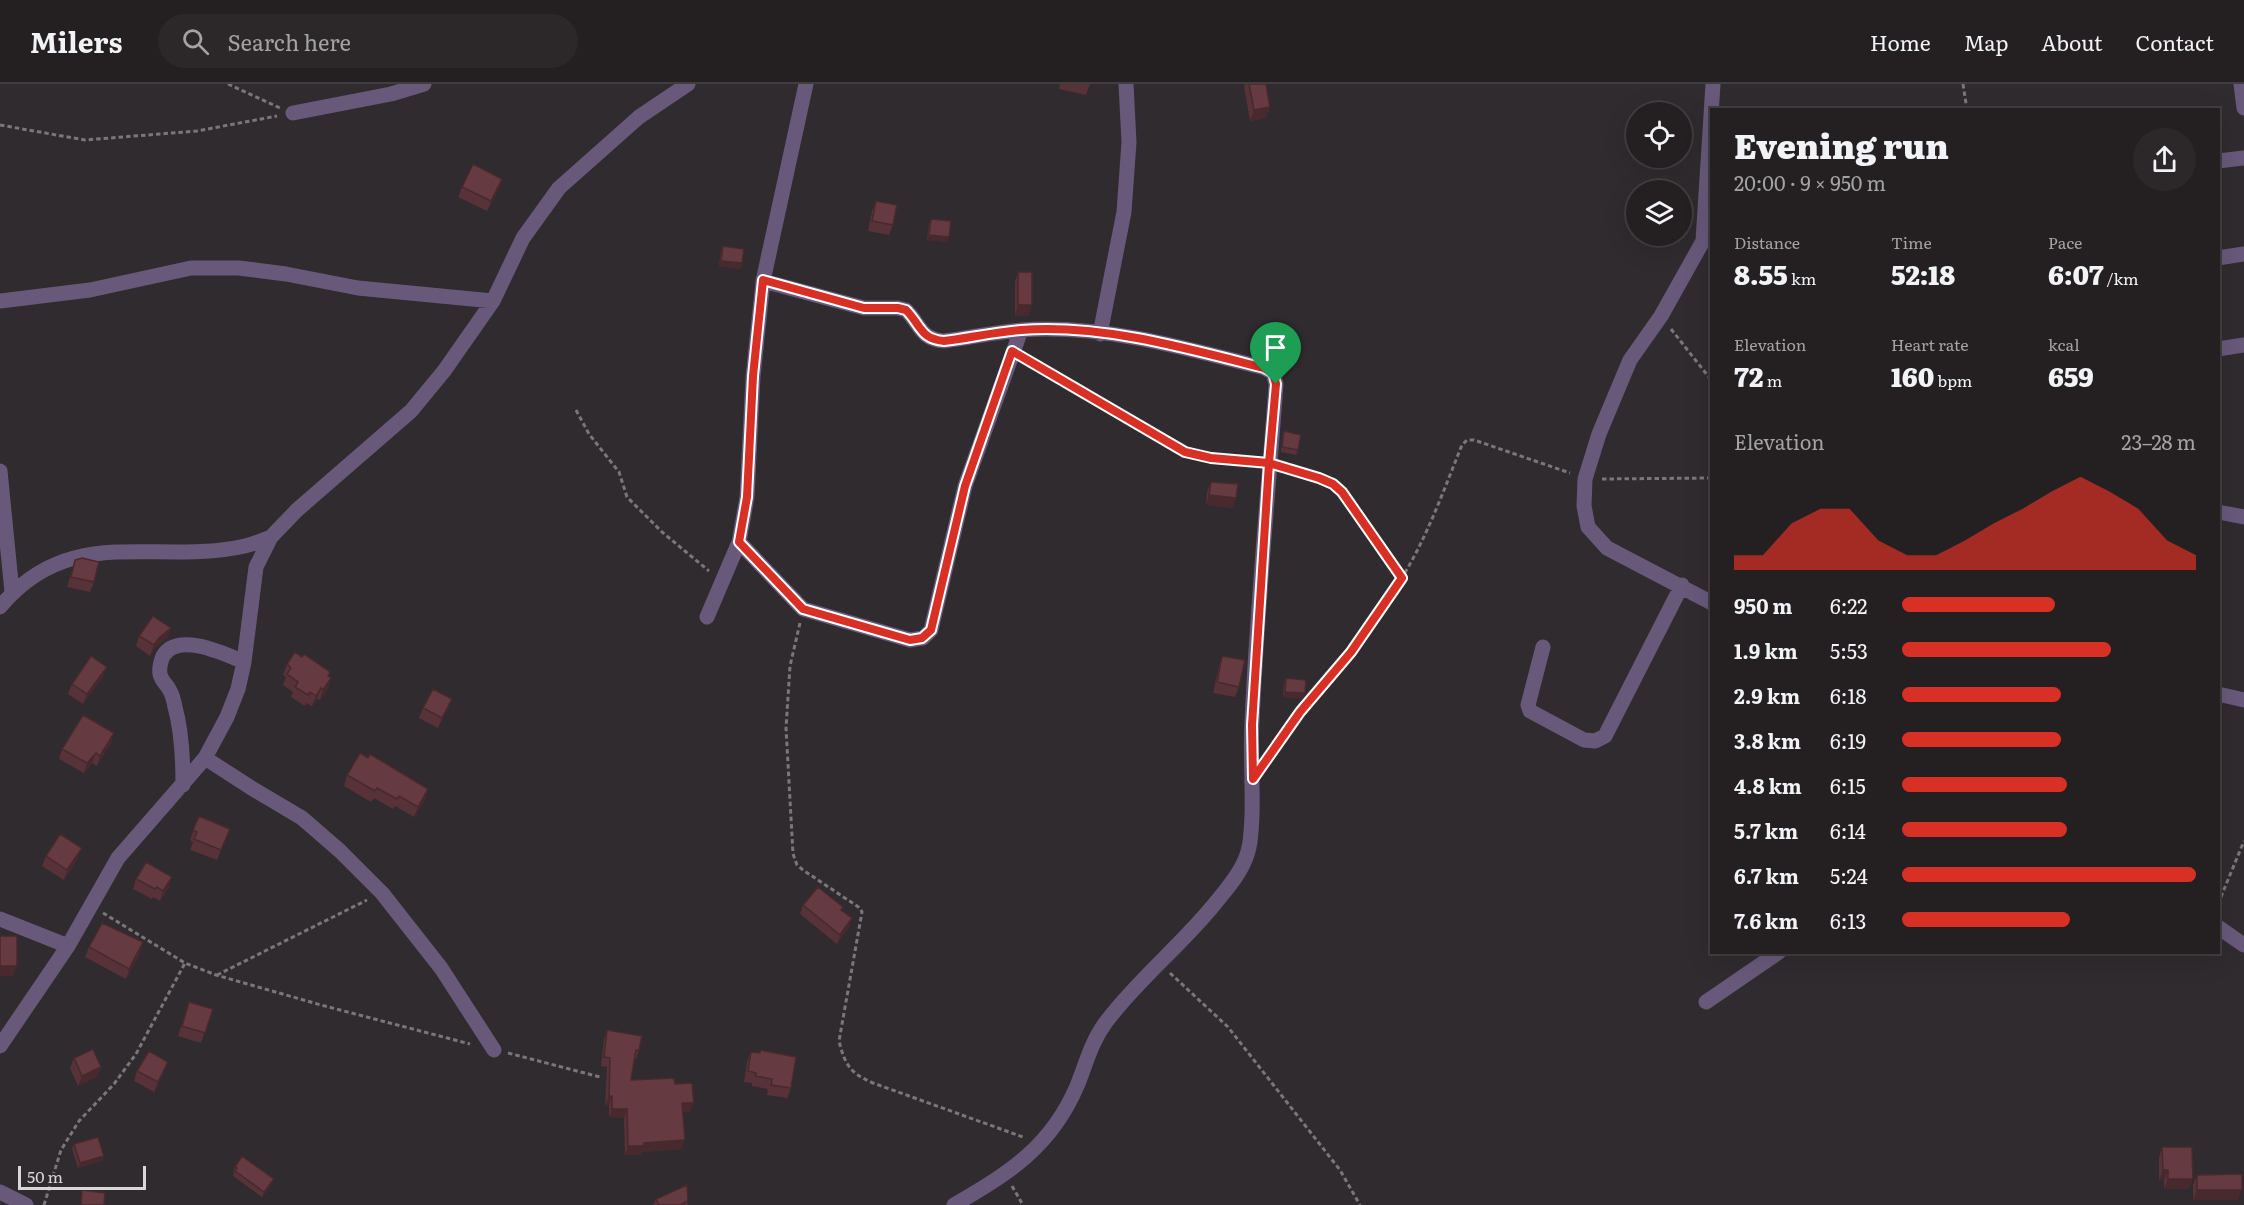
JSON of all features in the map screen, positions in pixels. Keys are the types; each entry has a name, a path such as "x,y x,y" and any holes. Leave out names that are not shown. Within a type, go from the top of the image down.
{"street":[{"path":"293,113 391,94 424,84"},
{"path":"0,1046 68,946 118,858 205,758 227,717 238,689 244,662 256,567 271,537 297,510 411,411 444,371 493,302 523,238 559,188 639,117 688,84"},
{"path":"707,617 739,542 747,497 753,376 763,280 806,84"},
{"path":"1100,334 1124,212 1129,142 1125,84"},
{"path":"1712,108 1713,84"},
{"path":"2241,84 2244,108"},
{"path":"1710,145 1707,243 1630,360 1599,434 1585,479 1584,506 1588,527 1607,548 1682,585 1710,602"},
{"path":"2220,161 2244,158"},
{"path":"2220,258 2244,254"},
{"path":"0,301 90,290 191,268 239,268 286,274 358,288 493,302"},
{"path":"763,280 864,308 906,310 925,336 934,340 944,341 1021,330 1100,334 1164,343 1264,368 1273,373 1276,384 1252,725 1251,839 1245,862 1197,926 1159,963 1098,1033 1090,1048 1077,1087 1042,1144 1005,1174 954,1205"},
{"path":"739,542 803,609 910,640 922,638 931,630 965,486 1021,330"},
{"path":"2220,349 2244,345"},
{"path":"0,471 12,592"},
{"path":"2220,512 2244,517"},
{"path":"0,607 12,592 38,573 59,562 91,553 217,550 246,546 271,537"},
{"path":"1543,646 1528,705 1530,711 1584,740 1595,741 1605,735 1682,585"},
{"path":"183,785 183,759 177,713 169,690 159,673 164,654 173,646 184,644 216,651 244,662"},
{"path":"2220,694 2244,700"},
{"path":"205,758 302,818 340,851 382,893 441,968 494,1050"},
{"path":"0,919 68,946"},
{"path":"2220,928 2244,945"},
{"path":"1706,1002 1776,954"}],"path":[{"path":"228,84 293,113"},
{"path":"1963,84 1967,108"},
{"path":"0,125 85,140 197,131 293,113"},
{"path":"1661,316 1710,378"},
{"path":"1012,351 1185,452 1211,458 1269,463 1333,484 1342,492 1402,578"},
{"path":"576,410 589,434 619,472 627,497 662,532 722,582"},
{"path":"1253,779 1300,712 1351,652 1402,578 1462,445 1467,440 1474,440 1585,479 1710,478"},
{"path":"803,609 790,666 786,728 793,854 796,864 803,870 860,908 862,912 839,1041 844,1060 856,1076 1042,1144"},
{"path":"2220,899 2244,841"},
{"path":"216,975 382,893"},
{"path":"91,906 185,963 216,975 321,1005 600,1077"},
{"path":"44,1205 61,1150 79,1121 114,1083 135,1054 185,963"},
{"path":"1159,963 1228,1027 1340,1170 1360,1205"},
{"path":"1005,1174 1023,1205"}],"building":[{"path":"1249,84 1266,84 1270,107 1254,110"},
{"path":"473,164 502,179 491,201 462,187"},
{"path":"876,201 897,205 893,225 872,221"},
{"path":"931,219 951,221 949,237 929,235"},
{"path":"723,246 744,249 742,263 721,261"},
{"path":"1018,272 1032,272 1032,305 1018,305"},
{"path":"1284,431 1301,435 1298,450 1282,447"},
{"path":"1211,482 1238,484 1236,498 1209,495"},
{"path":"82,558 99,562 94,582 71,577 75,560"},
{"path":"153,616 171,628 154,645 139,636"},
{"path":"295,652 302,657 304,654 330,672 328,676 331,678 316,696 310,692 308,695 295,687 298,682 287,674 291,668 287,664"},
{"path":"91,656 107,667 87,694 72,684"},
{"path":"1222,656 1245,660 1239,687 1217,682"},
{"path":"1286,678 1306,680 1305,693 1285,692"},
{"path":"433,689 452,699 442,718 423,708"},
{"path":"83,715 114,733 100,756 96,753 87,763 62,749"},
{"path":"360,753 368,758 370,754 428,789 418,807 399,796 397,799 377,788 375,791 347,775"},
{"path":"199,816 230,829 221,850 194,839 197,832 193,830"},
{"path":"60,834 82,848 67,870 46,856"},
{"path":"146,862 172,877 163,891 136,879"},
{"path":"818,887 843,907 841,910 852,918 840,935 803,905"},
{"path":"102,923 143,942 129,969 89,947"},
{"path":"0,936 17,936 17,966 0,966"},
{"path":"189,1002 213,1009 205,1033 182,1026"},
{"path":"607,1030 642,1036 639,1050 636,1050 631,1080 674,1078 675,1084 692,1083 694,1103 682,1103 685,1140 628,1146 627,1109 612,1109 612,1096 609,1096 610,1058 604,1057"},
{"path":"93,1049 101,1067 82,1076 74,1058"},
{"path":"760,1050 796,1057 791,1088 771,1085 772,1079 755,1076 756,1073 748,1071 751,1052 760,1053"},
{"path":"149,1051 168,1062 158,1082 137,1071"},
{"path":"98,1137 104,1156 80,1163 74,1144"},
{"path":"2162,1147 2192,1147 2193,1179 2168,1179 2168,1170 2163,1170"},
{"path":"242,1156 274,1179 264,1192 235,1171"},
{"path":"2242,1174 2242,1190 2197,1190 2197,1175"},
{"path":"687,1185 688,1201 680,1205 659,1205 656,1199"},
{"path":"82,1190 105,1193 104,1205 81,1205"}],"route":[{"path":"1276,384 1269,463 1333,484 1342,492 1402,578 1351,652 1300,712 1253,779 1252,725 1269,463 1211,458 1185,452 1012,351 965,486 931,630 922,638 910,640 803,609 739,542 747,497 753,376 763,280 864,308 906,310 912,315 925,336 934,340 944,341 1021,330 1100,334 1164,343 1264,368 1273,373 1276,384"}]}
